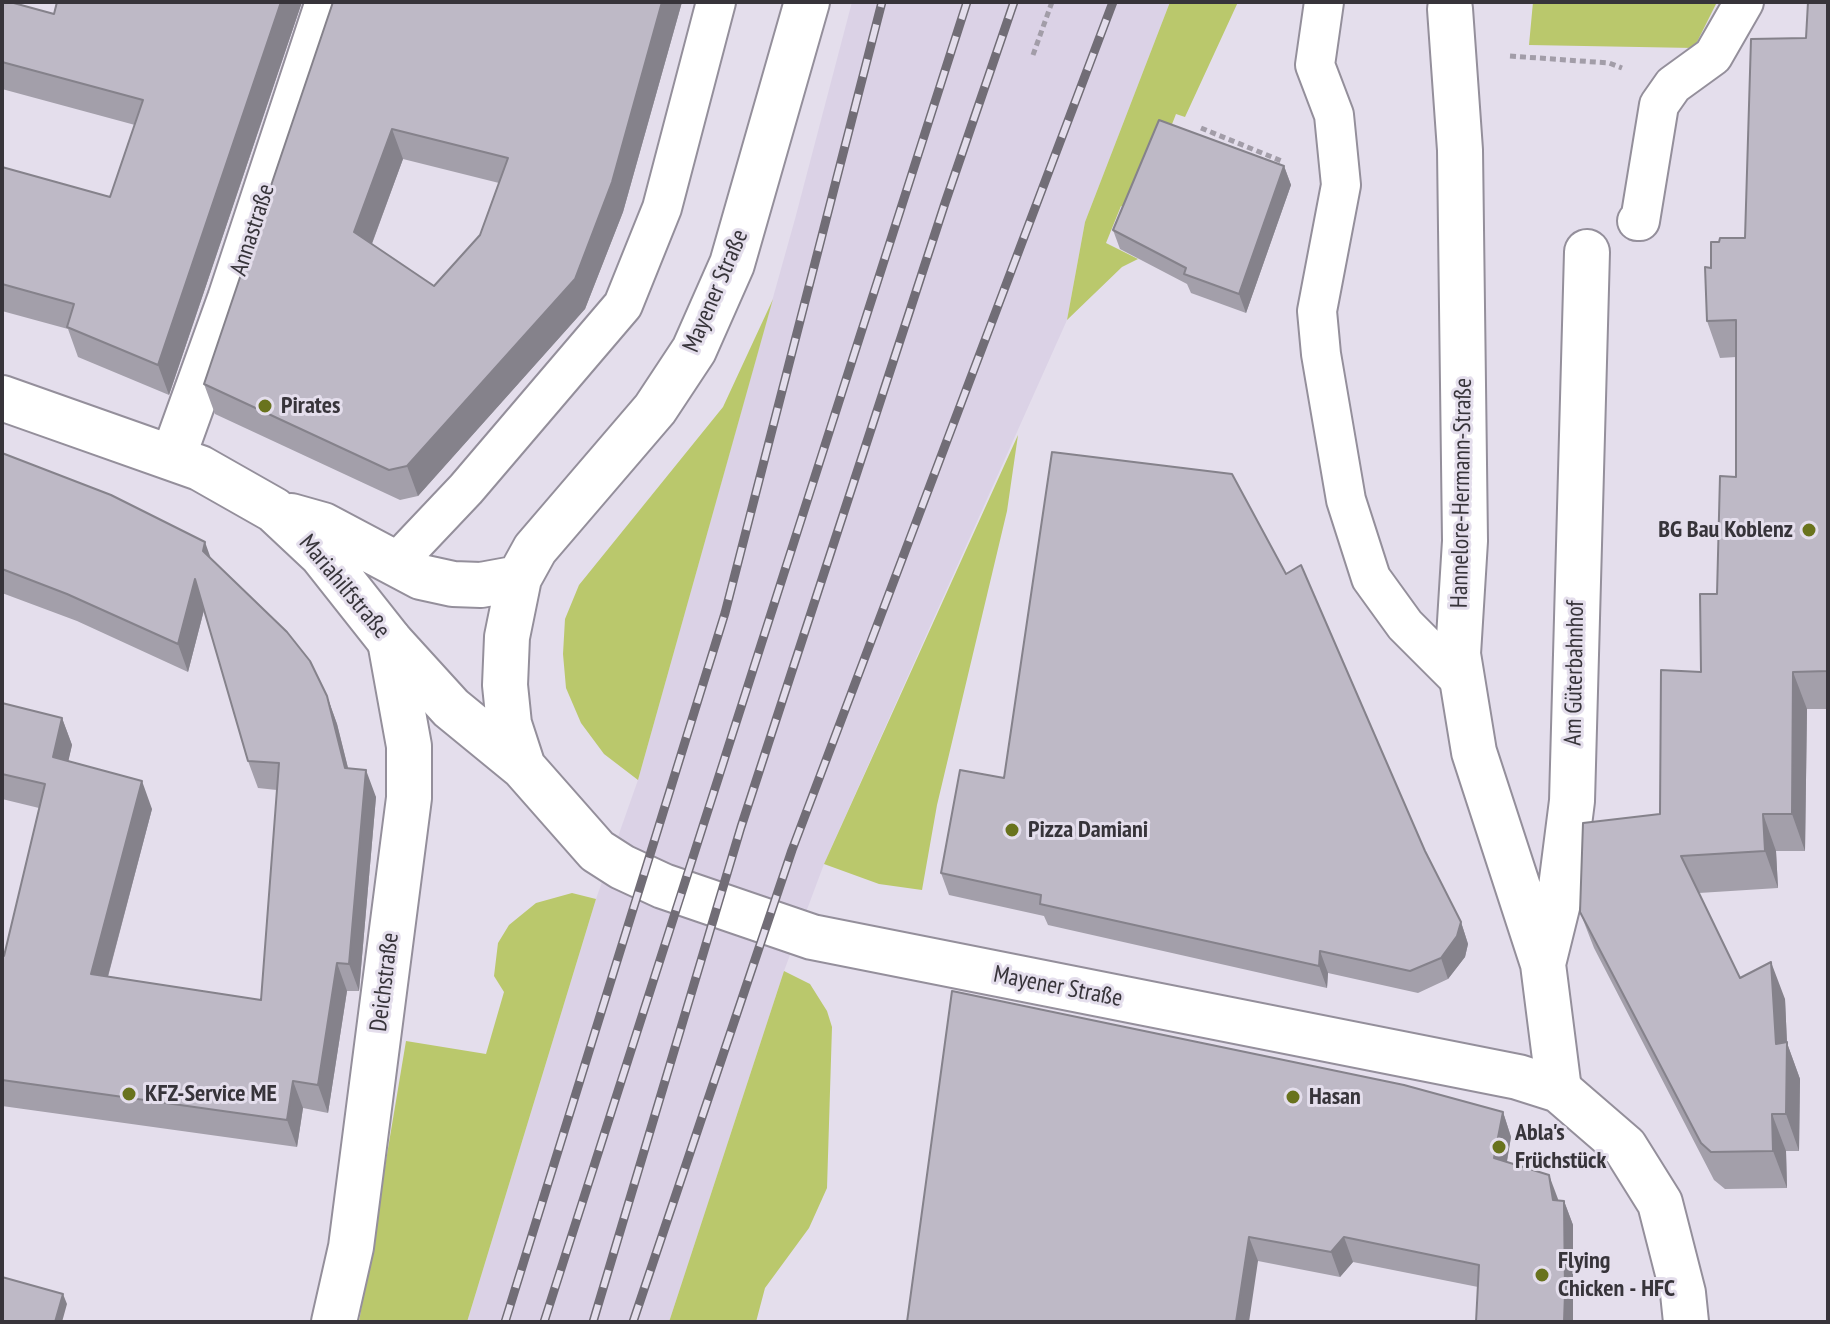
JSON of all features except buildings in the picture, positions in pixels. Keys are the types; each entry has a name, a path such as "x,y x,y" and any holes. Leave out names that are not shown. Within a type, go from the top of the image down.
{"street":[{"name":"Annastraße","path":"173,457 230,299 328,2"},
{"name":"Mayener Straße","path":"807,2 732,264 694,350 655,409 535,549 519,578 507,637 505,685 509,724 523,767 597,851 622,867 663,886 812,937 1518,1077 1559,1090 1625,1147 1660,1203 1683,1293 1686,1322"},
{"name":"Hannelore-Hermann-Straße","path":"1450,9 1460,150 1465,541 1458,654 1474,752 1543,964"},
{"name":"Am Güterbahnhof","path":"1559,1090 1543,964 1560,895 1572,801 1587,252"},
{"name":"Mariahilfstraße","path":"2,398 200,468 274,510 322,555 390,641 451,708 523,767"},
{"path":"274,510 323,525 421,577 453,584 519,578"},
{"name":"Deichstraße","path":"334,1322 351,1247 409,798 409,746 390,641"}],"lane":[{"path":"395,564 466,489 623,305 662,208 716,2"},
{"path":"1324,2 1315,65 1334,115 1341,185 1317,311 1321,354 1346,500 1371,578 1405,625 1462,682"},
{"path":"1637,221 1640,221 1659,105 1673,85 1713,56 1744,2"}],"path":[{"path":"1033,55 1052,2"},
{"path":"1514,56 1609,63"},
{"path":"1201,128 1341,185"}],"shaded area":[{"path":"852,2 1170,2 1085,222 1067,320 824,864 784,971 669,1322 467,1322 596,899 638,780 795,219"}],"green space":[{"path":"1170,2 1238,2 1185,117 1176,114 1165,142 1147,214 1121,206 1106,243 1138,259 1122,267 1067,320 1085,222"},
{"path":"1533,2 1717,2 1694,48 1529,45"},
{"path":"773,299 638,780 604,754 581,723 566,688 563,654 565,619 579,585 723,407"},
{"path":"1018,435 1007,511 937,805 922,890 879,884 824,864"},
{"path":"572,893 596,899 467,1322 359,1322 406,1041 486,1054 504,992 494,976 498,943 509,925 536,903"},
{"path":"784,971 810,984 827,1011 832,1027 827,1188 809,1228 765,1288 756,1322 669,1322"}],"railway":[{"path":"505,1322 725,613 882,2"},
{"path":"544,1322 967,2"},
{"path":"593,1322 741,827 1014,2"},
{"path":"633,1322 792,850 1113,2"}],"place":[{"name":"Pirates","path":"265,406"},
{"name":"BG Bau Koblenz","path":"1809,530"},
{"name":"Pizza Damiani","path":"1012,830"},
{"name":"KFZ-Service ME","path":"129,1094"},
{"name":"Hasan","path":"1293,1097"},
{"name":"Abla's Früchstück","path":"1499,1147"},
{"name":"Flying Chicken - HFC","path":"1542,1275"}]}
